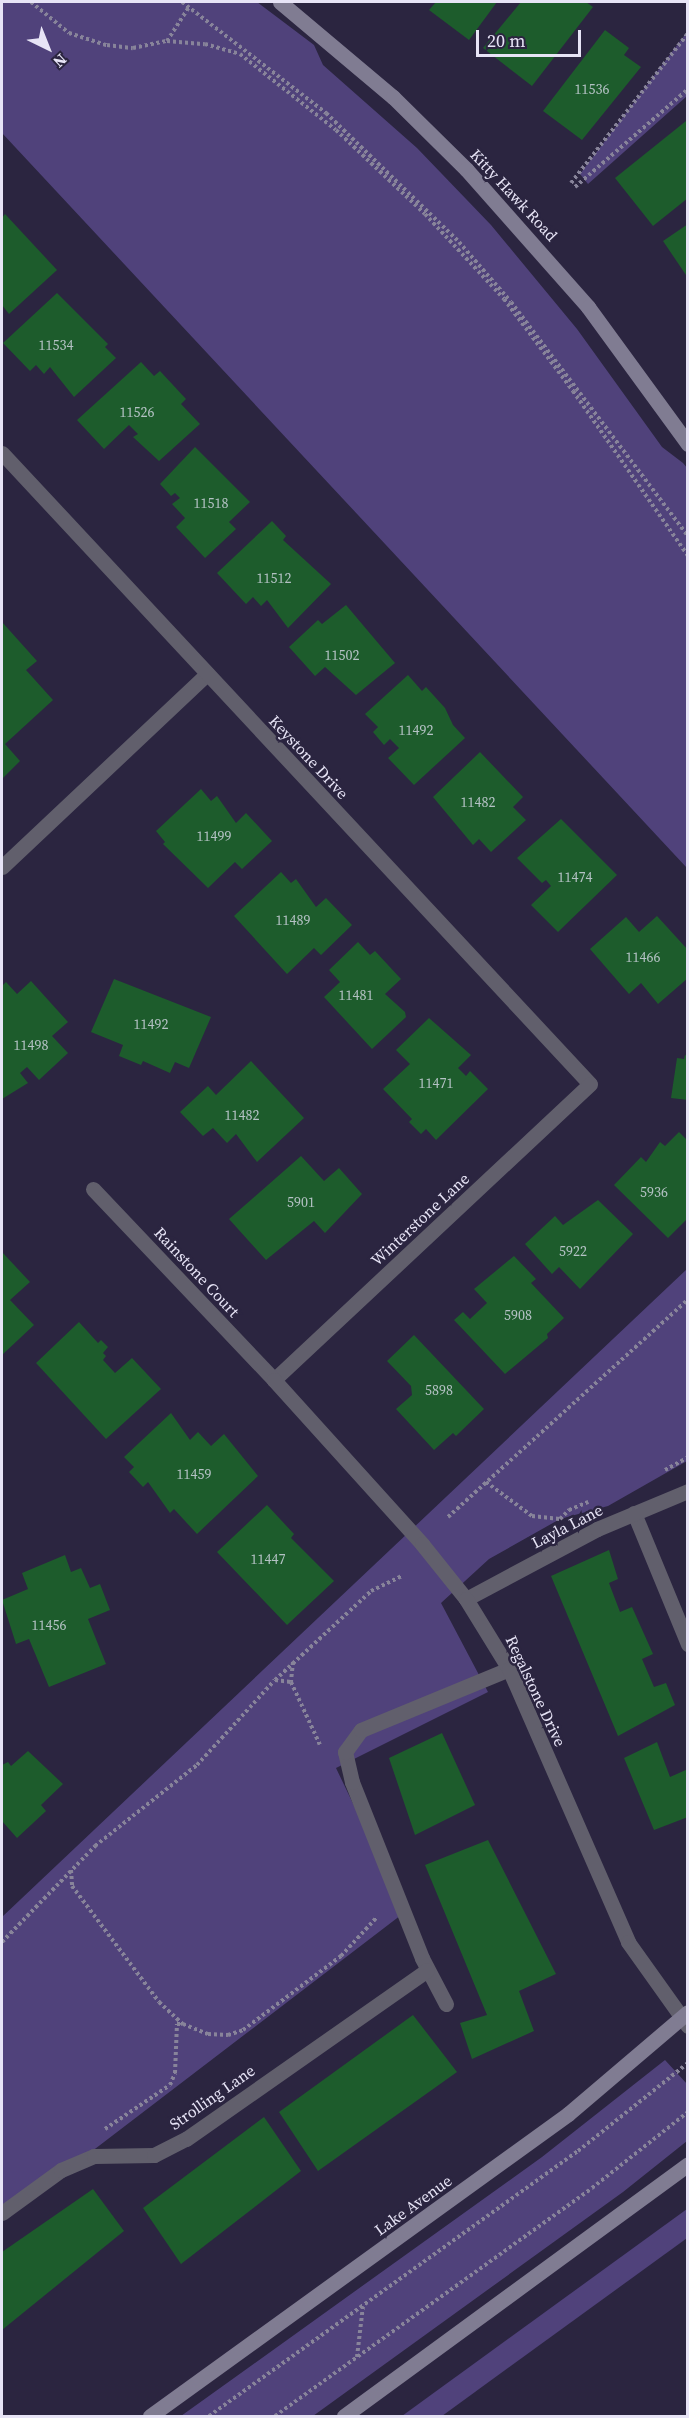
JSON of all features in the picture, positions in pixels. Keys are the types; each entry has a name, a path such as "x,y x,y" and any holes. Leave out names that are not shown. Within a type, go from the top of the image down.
{"street":[{"name":"Kitty Hawk Road","path":"280,2 393,97 466,169 588,308 687,444"},
{"name":"Keystone Drive","path":"2,453 590,1084"},
{"path":"2,867 207,674"},
{"name":"Winterstone Lane","path":"274,1380 590,1084"},
{"name":"Rainstone Court","path":"93,1189 274,1380"},
{"name":"Regalstone Drive","path":"274,1380 422,1544 466,1599 509,1669 628,1942 685,2018"},
{"name":"Layla Lane","path":"466,1599 597,1529 687,1491"},
{"path":"634,1514 687,1644"},
{"path":"446,2004 427,1970 352,1782 345,1752 361,1730 509,1669"},
{"name":"Strolling Lane","path":"2,2213 61,2170 94,2156 154,2155 186,2139 427,1970"},
{"name":"Lake Avenue","path":"150,2416 568,2114 685,2018"},
{"path":"344,2416 628,2211 687,2164"}],"path":[{"path":"31,2 69,33 98,42 133,48 167,41 204,44 240,54 336,130 425,214 504,299 573,391 687,556"},
{"path":"182,2 326,114 452,234 511,302 687,536"},
{"path":"167,41 189,8"},
{"path":"687,33 573,185 687,88"},
{"path":"448,1517 687,1299"},
{"path":"486,1482 532,1516 560,1519"},
{"path":"2,1942 95,1846 197,1765 293,1662 371,1591 402,1576"},
{"path":"293,1662 291,1682 321,1749"},
{"path":"275,1680 291,1682"},
{"path":"71,1869 72,1886 159,2002 183,2024 208,2034 228,2035 243,2030 341,1956 370,1929 380,1906"},
{"path":"95,2136 170,2085 175,2073 177,2024 183,2024"},
{"path":"209,2416 578,2151 687,2063"},
{"path":"275,2416 592,2188 687,2112"},
{"path":"357,2358 363,2306"}],"shaded area":[{"path":"2,2 257,2 314,45 323,65 417,148 491,225 577,329 662,447 688,469 687,868 2,133"},
{"path":"687,32 687,96 588,184 580,174"},
{"path":"687,1269 687,1461 608,1506 560,1519 489,1559 441,1603 488,1692 336,1768 405,1912 2,2220 2,1917"},
{"path":"665,2060 687,2084 687,2141 623,2192 313,2416 181,2416 542,2157"},
{"path":"687,2209 687,2238 683,2241 442,2416 402,2416"}],"building":[{"path":"436,2 497,2 469,40 429,10"},
{"path":"521,2 586,2 593,7 532,86 483,48"},
{"path":"605,30 629,48 624,55 641,67 582,140 543,111"},
{"path":"686,121 688,198 653,226 615,178"},
{"path":"5,214 57,270 9,314 2,305 2,218"},
{"path":"688,224 688,278 663,241"},
{"path":"57,293 108,344 105,347 116,358 74,397 50,367 44,374 36,365 30,371 3,343"},
{"path":"141,362 154,376 160,371 186,399 181,404 200,424 159,461 133,437 138,434 129,425 104,449 77,420"},
{"path":"195,447 250,502 229,522 236,529 205,558 176,527 185,518 172,504 180,498 175,493 171,496 160,484"},
{"path":"272,521 286,536 283,540 331,584 288,628 267,600 261,606 253,597 246,604 217,573"},
{"path":"346,605 395,663 356,695 325,667 315,676 289,647 318,620 322,624"},
{"path":"2,622 37,661 26,670 53,700 5,744 20,761 2,779"},
{"path":"408,675 422,691 426,687 445,708 453,725 465,738 414,785 388,758 399,748 390,739 384,745 373,732 378,727 365,714"},
{"path":"480,752 523,797 513,807 526,820 491,852 479,839 473,845 433,797"},
{"path":"201,789 211,801 217,796 236,823 246,813 272,841 242,869 235,862 208,888 163,844 165,842 156,831"},
{"path":"561,819 617,875 558,932 531,905 551,886 546,880 542,883 517,858"},
{"path":"281,872 291,883 296,879 316,907 326,898 352,925 321,955 314,948 287,974 234,916"},
{"path":"657,916 688,950 688,978 658,1004 641,983 629,994 590,949 626,917 639,932"},
{"path":"358,942 370,955 375,951 401,979 385,994 405,1012 406,1017 372,1049 324,997 340,982 329,970"},
{"path":"114,979 211,1017 189,1068 175,1062 170,1073 143,1061 141,1065 119,1056 123,1045 91,1032"},
{"path":"31,981 68,1022 52,1036 68,1053 39,1080 27,1067 20,1073 28,1083 2,1099 2,986 6,982 17,994"},
{"path":"429,1018 471,1055 458,1068 466,1076 470,1071 488,1089 436,1140 426,1129 421,1134 409,1122 412,1119 383,1089 410,1064 396,1050"},
{"path":"685,1055 688,1056 688,1100 671,1098 677,1058 684,1059"},
{"path":"251,1061 304,1118 257,1162 236,1134 227,1143 213,1128 203,1136 180,1112 208,1086 216,1095"},
{"path":"679,1132 688,1141 688,1218 668,1238 614,1185 641,1157 646,1162 660,1142 665,1146"},
{"path":"301,1156 324,1181 339,1168 362,1194 325,1233 314,1221 266,1260 229,1219"},
{"path":"598,1200 633,1234 580,1289 559,1267 552,1274 525,1244 555,1216 563,1225"},
{"path":"2,1252 30,1282 10,1300 34,1325 2,1355"},
{"path":"514,1256 536,1279 531,1283 564,1318 547,1334 548,1338 505,1374 454,1320 463,1312 470,1319 487,1303 474,1289"},
{"path":"79,1322 98,1343 101,1340 108,1347 103,1353 106,1356 103,1360 115,1373 132,1358 161,1389 106,1439 36,1363"},
{"path":"414,1335 484,1409 456,1436 453,1433 434,1450 396,1409 412,1395 411,1386 387,1361"},
{"path":"171,1413 190,1440 198,1432 211,1446 224,1434 258,1476 197,1534 174,1509 170,1513 148,1482 143,1487 129,1472 134,1467 124,1457"},
{"path":"267,1505 294,1534 291,1538 334,1581 287,1625 217,1552"},
{"path":"609,1550 618,1579 609,1583 620,1612 632,1607 653,1654 642,1659 654,1687 666,1683 675,1705 618,1736 551,1576"},
{"path":"65,1555 71,1572 81,1568 90,1588 100,1584 110,1610 88,1619 106,1664 49,1687 29,1639 16,1644 2,1600 28,1589 22,1573"},
{"path":"442,1733 475,1805 415,1835 389,1758"},
{"path":"657,1742 670,1777 688,1769 688,1817 654,1830 624,1758"},
{"path":"28,1751 63,1784 41,1805 46,1811 17,1838 2,1821 2,1765 8,1762 11,1766"},
{"path":"488,1840 556,1974 519,1991 534,2031 472,2059 460,2023 487,2015 425,1865"},
{"path":"413,2015 457,2072 318,2171 279,2112"},
{"path":"264,2117 301,2171 181,2264 143,2208"},
{"path":"93,2189 124,2231 2,2330 2,2252"}]}
